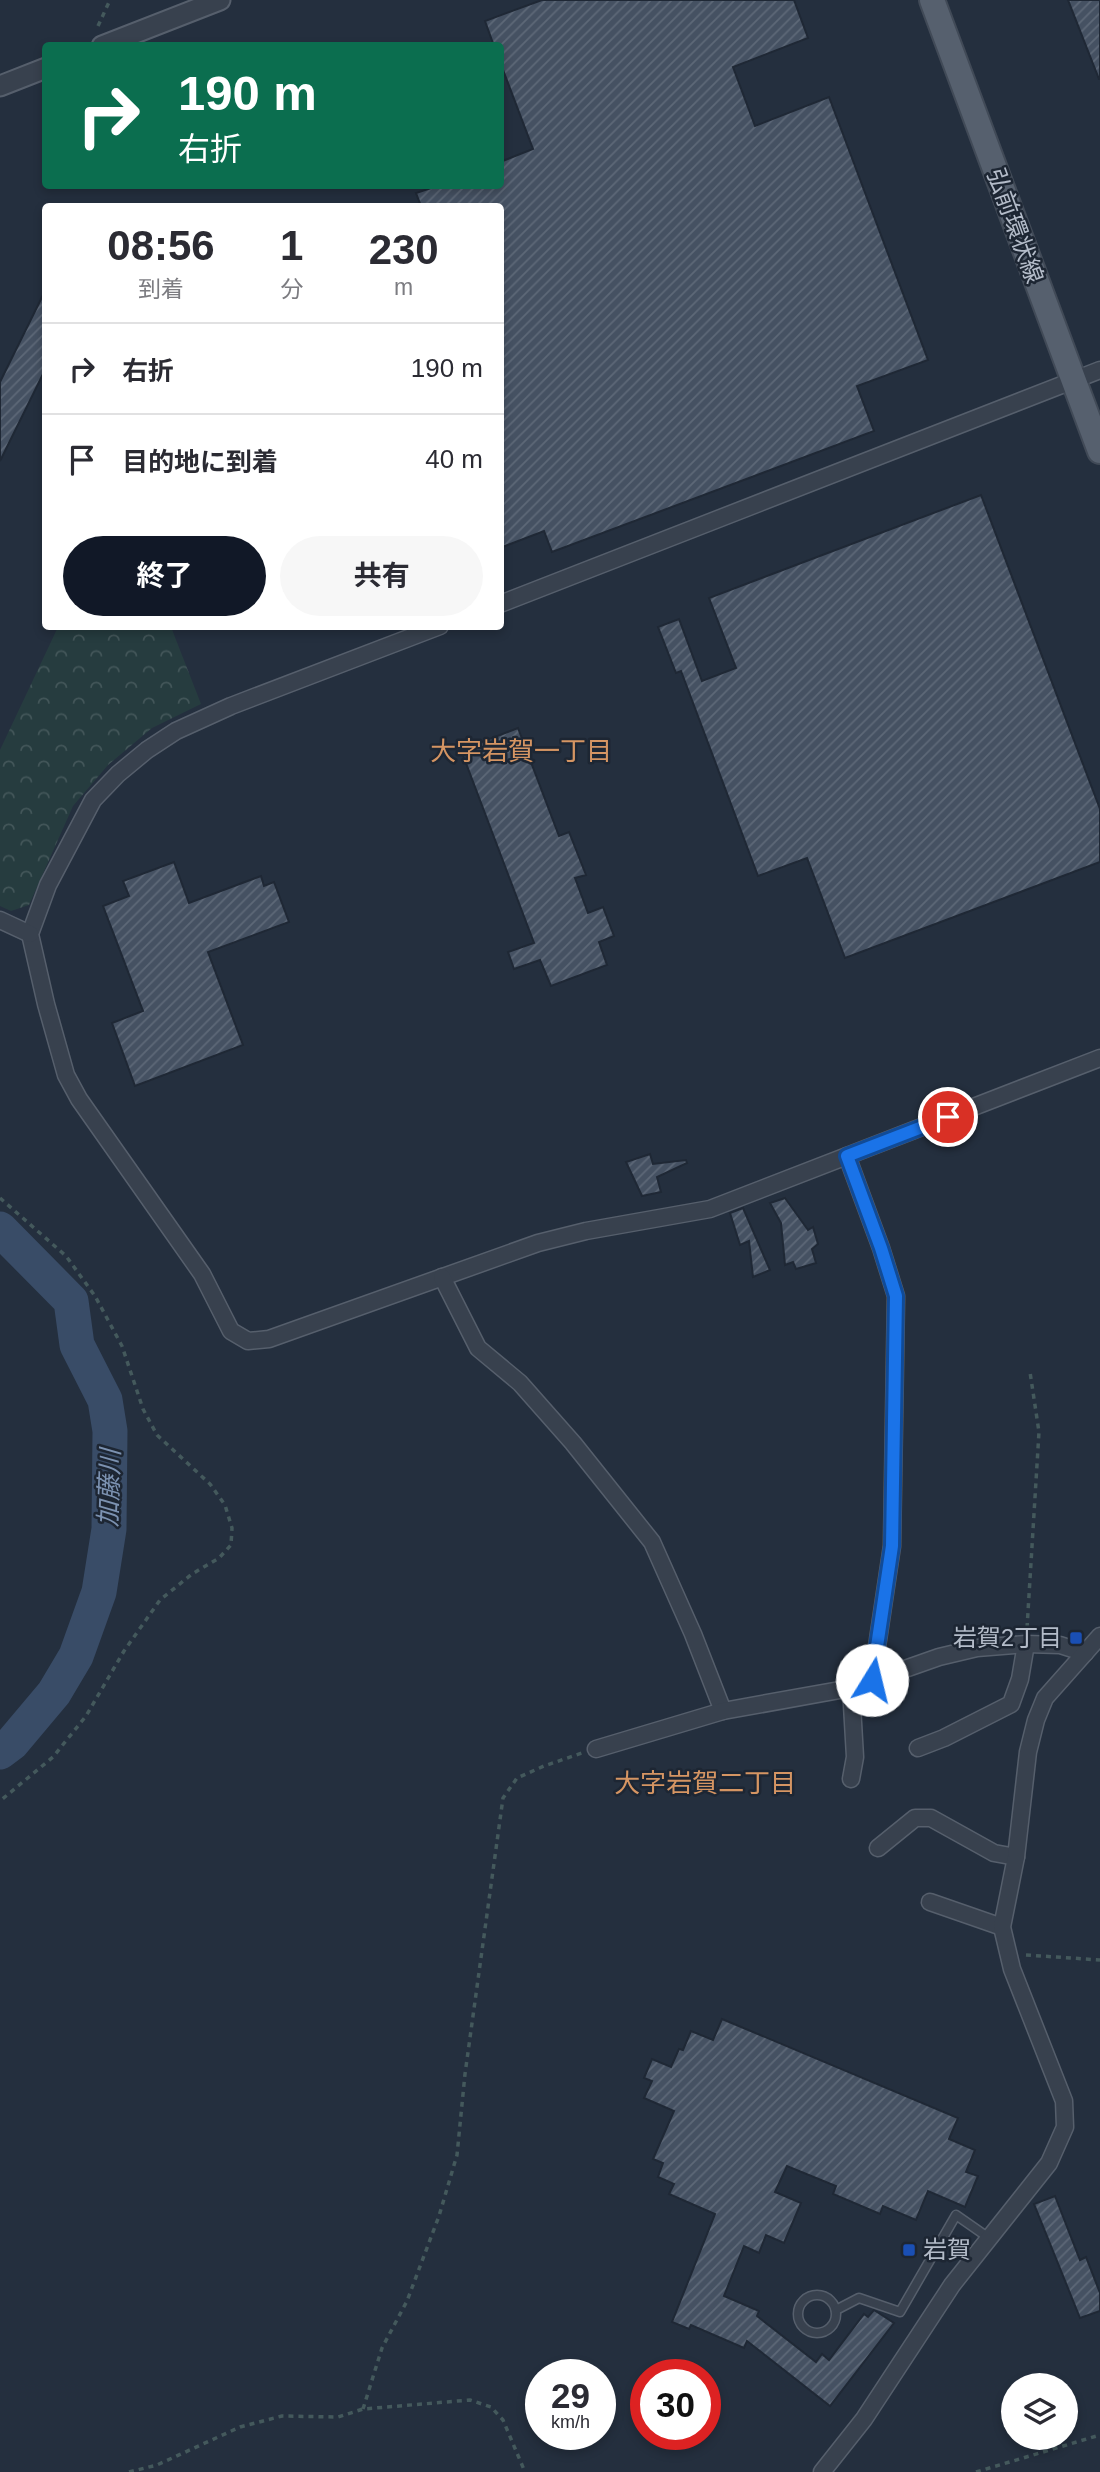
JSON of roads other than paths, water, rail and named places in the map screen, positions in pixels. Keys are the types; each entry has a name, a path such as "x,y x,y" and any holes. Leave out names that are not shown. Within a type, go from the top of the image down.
{"main road":[{"name":"弘前環状線","path":"932,0 1100,451"}],"street":[{"path":"98,40 220,0"},
{"path":"0,86 42,70"},
{"path":"504,602 1100,370"},
{"path":"430,630 231,706 176,731 147,750 93,800 48,885 30,934 66,1075 79,1099 202,1274 231,1331 248,1341 269,1339 550,1240 710,1209 1100,1058"},
{"path":"0,920 30,934"},
{"path":"847,1156 896,1296 892,1546 872,1680"},
{"path":"442,1277 478,1348 520,1383 573,1443 652,1542 693,1634 723,1711"},
{"path":"822,2472 864,2418 952,2285 1049,2163 1065,2127 1064,2101 1007,1953 1002,1927 1016,1857 1028,1752 1035,1720 1045,1698 1100,1636"},
{"path":"918,1748 1011,1704 1020,1679 1026,1644"},
{"path":"597,1749 723,1711 851,1688 964,1651 1026,1644 1060,1645 1085,1653"},
{"path":"851,1688 855,1757 851,1779"},
{"path":"878,1848 915,1818 931,1818 994,1853 1016,1857"},
{"path":"930,1902 1002,1927"}],"lane":[{"path":"836,2310 859,2298 900,2312 956,2215 989,2238"},
{"path":"810,2296 829,2299 836,2310 835,2322 821,2333 808,2332 798,2317 800,2304 810,2296"}],"waterway":[{"name":"加藤川","path":"0,1229 71,1301 77,1345 105,1400 110,1431 109,1529 99,1592 76,1656 54,1693 12,1743 0,1752"}],"place":[{"name":"岩賀2丁目","path":"1076,1638"},
{"name":"岩賀","path":"909,2250"}],"district":[{"name":"大字岩賀一丁目","path":"521,751"},
{"name":"大字岩賀二丁目","path":"705,1783"}]}
